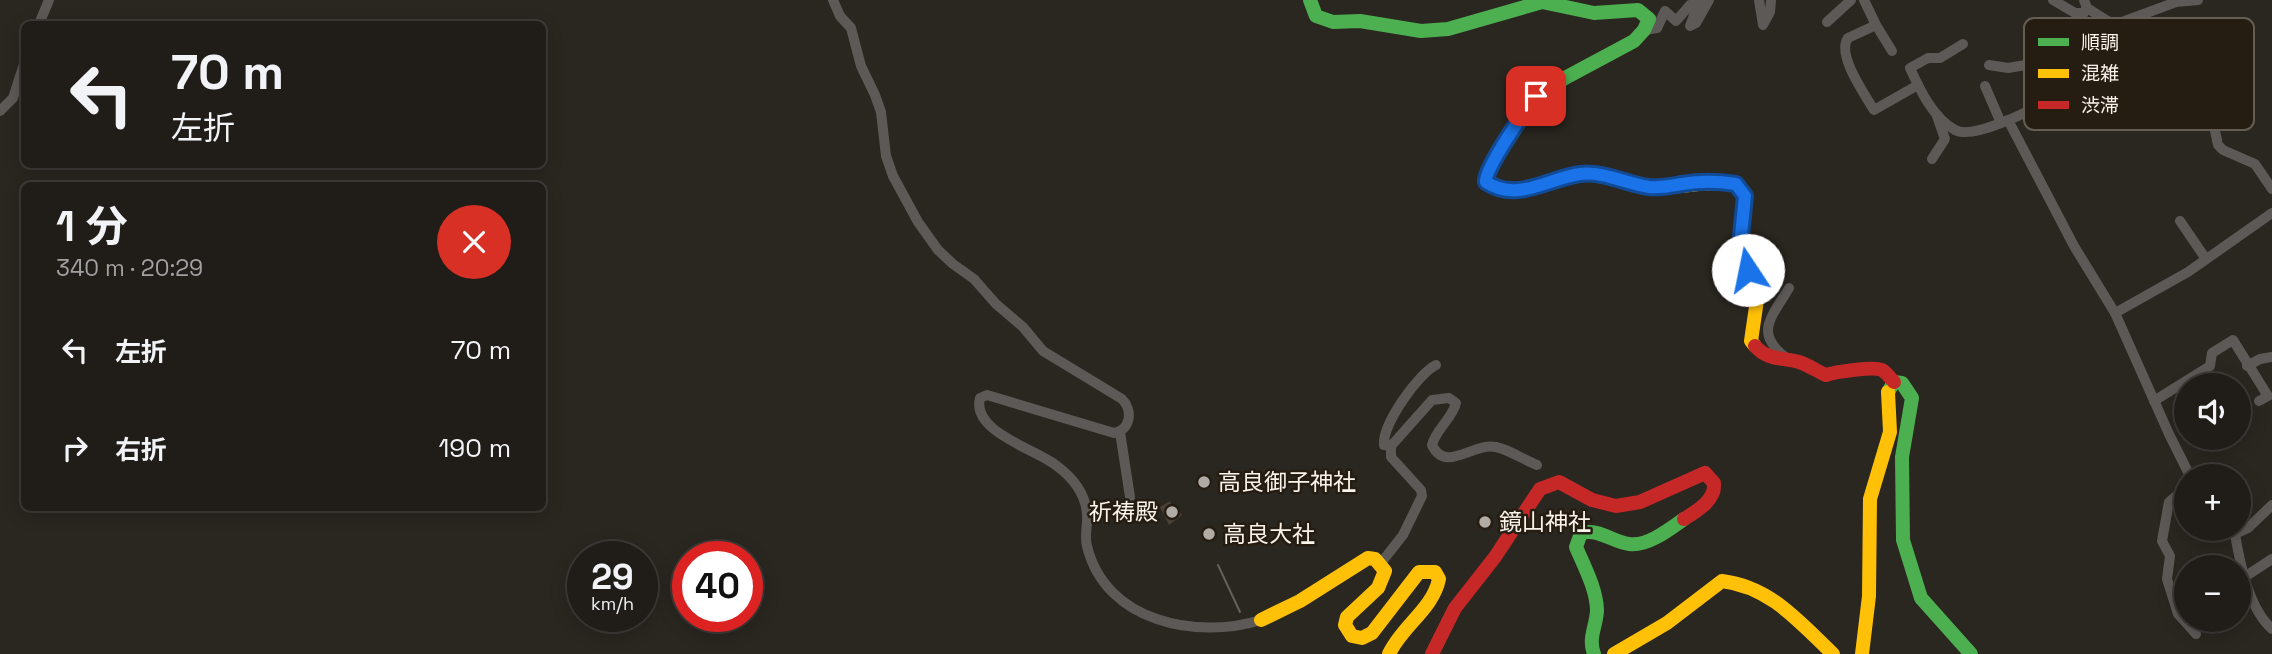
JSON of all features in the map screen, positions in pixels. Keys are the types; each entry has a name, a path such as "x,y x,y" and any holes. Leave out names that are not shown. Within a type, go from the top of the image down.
{"street":[{"path":"40,21 49,0"},
{"path":"833,0 840,16 851,27 861,66 878,104 893,176 918,222 938,250 974,279 996,304 1023,327 1043,351 1127,405 1130,415 1126,426 1120,432 1114,433 987,395 980,398 978,406 983,420 996,431 1056,465 1072,479 1082,494 1087,513 1086,545 1097,573 1116,597 1134,610 1167,623 1201,628 1239,627 1262,620 1300,601 1368,558 1381,563 1385,571 1383,581 1347,617 1345,625 1352,636 1362,638 1372,633 1419,572 1435,572 1439,579 1435,595 1406,625 1389,654"},
{"path":"1310,0 1316,16 1333,22 1360,21 1421,31 1448,29 1542,2 1594,13 1638,10 1646,23 1657,28 1665,11"},
{"path":"1665,11 1676,21 1689,5 1699,2 1690,26 1696,23 1709,0"},
{"path":"1759,0 1763,24 1770,12 1771,0"},
{"path":"1827,22 1851,0"},
{"path":"1864,0 1892,51"},
{"path":"2053,0 2065,4 2075,13 2084,7 2102,18"},
{"path":"2133,18 2187,0 2198,0"},
{"path":"1665,11 1646,23 1625,48 1577,69 1536,96 1497,154 1487,172 1486,182 1507,191 1520,190 1581,173 1598,174 1648,187 1666,188 1713,182 1736,184 1745,196 1742,253 1756,285 1758,304 1751,341 1761,354 1776,360 1789,359"},
{"path":"1876,25 1845,41 1853,76 1874,110 1918,85"},
{"path":"1932,159 1945,139 1937,116 1910,68 1928,58 1940,58 1964,44"},
{"path":"1989,65 2008,68 2024,65"},
{"path":"0,111 13,98 21,73"},
{"path":"1985,86 2074,246 2115,313 2184,464"},
{"path":"1937,116 1955,130 1964,132 2004,122 2024,112"},
{"path":"2215,130 2218,145 2223,150 2255,164 2272,189"},
{"path":"2115,313 2206,259 2272,213"},
{"path":"2180,221 2206,259"},
{"path":"1789,288 1768,322 1767,334 1773,348 1789,359 1826,375 1841,370 1882,370 1894,382 1902,383 1912,398 1900,477 1903,540 1920,598 1971,654"},
{"path":"2154,401 2210,366 2212,353 2233,340 2268,396 2259,401"},
{"path":"2247,366 2260,359 2272,357"},
{"path":"1391,446 1384,444 1391,418 1406,396 1436,365"},
{"path":"1862,654 1867,630 1871,558 1870,496 1886,452 1890,429 1885,397 1894,382"},
{"path":"1381,563 1403,535 1422,496 1421,491 1391,457 1391,446 1432,400 1449,398 1455,402 1454,410 1434,437 1432,445 1436,453 1449,459 1485,447 1497,447 1537,466"},
{"path":"1120,432 1129,497"},
{"path":"1432,654 1455,608 1495,557 1540,489 1559,482 1600,504 1618,508 1636,505 1699,474 1705,474 1714,484 1711,498 1643,543 1623,544 1599,533 1581,533 1576,547 1593,590 1597,610 1590,642 1594,654"},
{"path":"2174,498 2169,502 2162,541 2171,556 2167,579 2178,614 2196,635"},
{"path":"2251,525 2272,505"},
{"path":"2251,573 2272,559"},
{"path":"1614,654 1667,623 1722,581 1739,583 1778,602 1833,654"},
{"path":"2251,590 2262,621 2271,627"}],"building":[{"name":"祈祷殿","path":"1170,501 1172,509 1177,507 1182,515 1169,525 1160,507"}],"tram line":[{"path":"1218,565 1240,612"}],"traffic: fast":[{"path":"1310,0 1316,16 1333,22 1360,21 1421,31 1448,29 1542,2 1594,13 1638,10 1649,19 1634,41 1537,96 1487,172 1486,182 1492,185"},
{"path":"1888,392 1894,382 1902,383 1912,398 1902,457 1903,540 1921,598 1971,654"},
{"path":"1594,654 1592,643 1597,611 1590,578 1576,547 1581,533 1594,532 1623,543 1636,544 1658,536 1684,519"}],"traffic: slow":[{"path":"1492,185 1502,189 1521,189 1581,174 1655,187 1736,184 1746,196 1741,230 1742,251 1758,293 1751,341 1755,346"},
{"path":"1862,654 1869,596 1870,499 1890,432 1888,392"},
{"path":"1261,620 1300,601 1368,558 1375,559 1385,571 1378,588 1347,617 1345,625 1352,636 1362,638 1372,633 1419,572 1435,572 1439,579 1436,590 1389,654"},
{"path":"1614,654 1667,623 1722,581 1755,590 1770,598 1796,618 1833,654"}],"traffic: jam":[{"path":"1755,346 1765,354 1799,362 1826,375 1878,369 1884,371 1894,382"},
{"path":"1432,654 1455,608 1495,557 1540,489 1559,482 1592,500 1616,506 1640,502 1705,473 1714,483 1712,495 1705,504 1684,519"}],"place":[{"name":"高良御子神社","path":"1204,482"},
{"name":"祈祷殿","path":"1172,512"},
{"name":"鏡山神社","path":"1485,522"},
{"name":"高良大社","path":"1209,534"}],"route":[{"path":"1536,96 1511,137 1497,154 1487,172 1486,182 1507,191 1520,190 1581,173 1598,174 1648,187 1666,188 1713,182 1736,184 1745,196 1741,236 1742,253 1748,270"}]}
